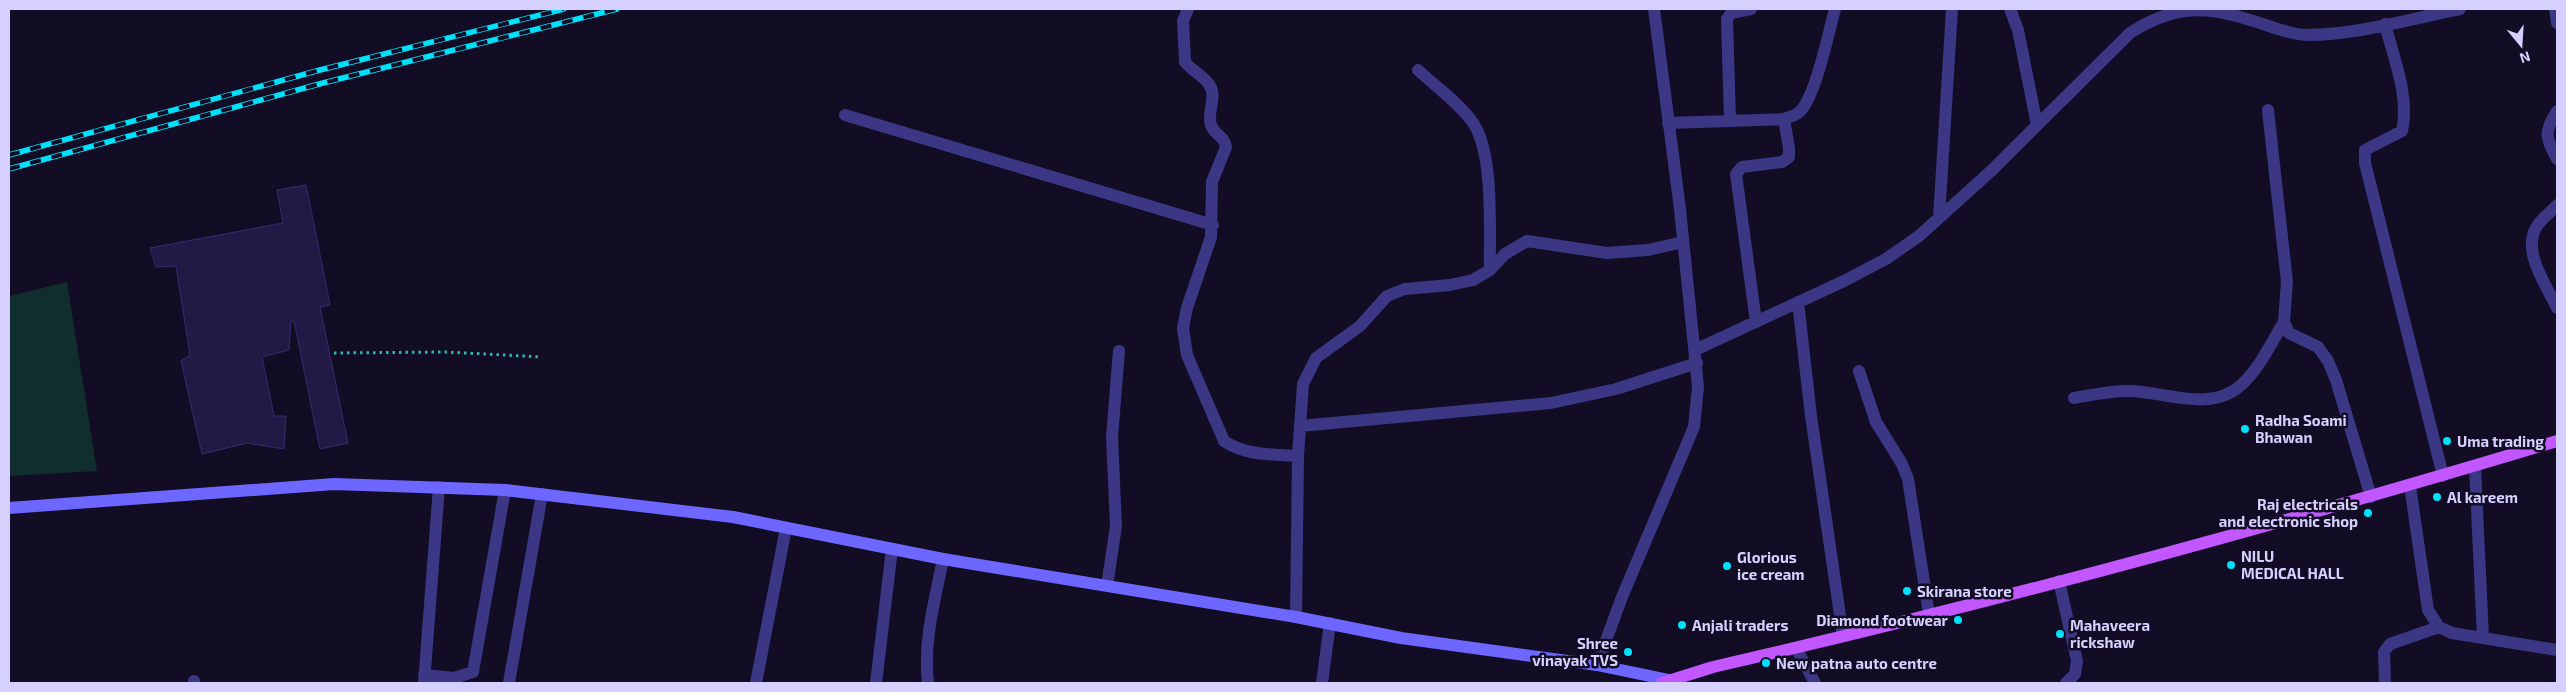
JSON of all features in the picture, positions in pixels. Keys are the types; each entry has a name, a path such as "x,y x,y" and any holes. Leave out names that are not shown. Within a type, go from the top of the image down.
{"main road":[{"path":"9,508 334,484 505,490 733,517 943,559 1296,617 1401,638 1597,665 1665,682 2186,548 2410,486 2557,441"}],"street":[{"path":"1188,9 1183,20 1185,62 1208,83 1213,94 1210,117 1211,126 1225,141 1224,156 1212,182 1211,237 1187,308 1183,328 1188,355 1224,441 1248,453 1298,456"},
{"path":"1597,665 1622,597 1694,427 1698,387 1697,363 1654,9"},
{"path":"1730,121 1727,19 1731,14 1751,9"},
{"path":"1668,123 1784,119 1799,112 1807,101 1835,9"},
{"path":"1939,218 1952,9"},
{"path":"2010,9 2018,30 2037,125"},
{"path":"1695,350 1886,259 1939,218 2130,33 2153,19 2175,12 2225,13 2281,31 2304,35 2335,34 2460,9"},
{"path":"2555,9 2557,24"},
{"path":"2385,24 2402,96 2405,119 2402,131 2365,150 2365,163 2443,476"},
{"path":"1418,70 1471,120 1478,132 1487,168 1490,270"},
{"path":"2074,398 2128,391 2205,400 2226,395 2240,386 2253,371 2284,322 2287,282 2268,110"},
{"path":"2557,111 2547,130 2546,139 2557,159"},
{"path":"845,115 1212,225"},
{"path":"1756,322 1736,174 1742,168 1782,162 1789,157 1784,119"},
{"path":"2557,205 2539,223 2531,240 2532,254 2557,308"},
{"path":"1296,617 1298,456 1303,384 1316,358 1360,326 1387,296 1405,289 1450,285 1472,280 1490,270 1505,254 1527,241 1607,253 1648,250 1682,242"},
{"path":"1798,302 1811,416 1844,636"},
{"path":"2284,322 2289,333 2318,347 2328,360 2336,380 2370,497"},
{"path":"1107,586 1116,526 1112,437 1119,351"},
{"path":"1300,426 1551,403 1616,389 1697,363"},
{"path":"1859,371 1876,422 1902,464 1908,479 1929,614"},
{"path":"2475,466 2483,638"},
{"path":"2410,486 2428,610 2439,627 2452,633 2557,650"},
{"path":"439,487 424,679 454,678 473,672 505,490"},
{"path":"509,683 542,494"},
{"path":"756,683 786,528"},
{"path":"876,683 892,549"},
{"path":"928,683 926,659 928,636 943,559"},
{"path":"2059,581 2077,661 2075,674 2069,683"},
{"path":"1322,683 1330,623"},
{"path":"2385,683 2384,652 2390,644 2439,627"},
{"path":"1796,648 1815,683"}],"path":[{"path":"334,353 446,352 542,356"}],"green space":[{"path":"67,282 97,471 9,476 9,296"}],"building":[{"path":"306,185 330,305 320,307 348,443 320,449 294,321 291,321 289,350 262,357 274,416 286,416 284,449 247,443 202,454 181,361 190,355 176,266 156,267 150,248 283,223 277,190"}],"railway":[{"path":"9,155 320,70 564,9"},
{"path":"9,169 323,83 617,9"}],"place":[{"name":"Radha Soami Bhawan","path":"2245,429"},
{"name":"Uma trading","path":"2447,441"},
{"name":"Al kareem","path":"2437,497"},
{"name":"Raj electricals and electronic shop","path":"2368,513"},
{"name":"NILU MEDICAL HALL","path":"2231,565"},
{"name":"Glorious ice cream","path":"1727,566"},
{"name":"Skirana store","path":"1907,591"},
{"name":"Diamond footwear","path":"1958,620"},
{"name":"Anjali traders","path":"1682,625"},
{"name":"Mahaveera rickshaw","path":"2060,634"},
{"name":"Shree vinayak TVS","path":"1628,652"},
{"name":"New patna auto centre","path":"1766,663"}]}
